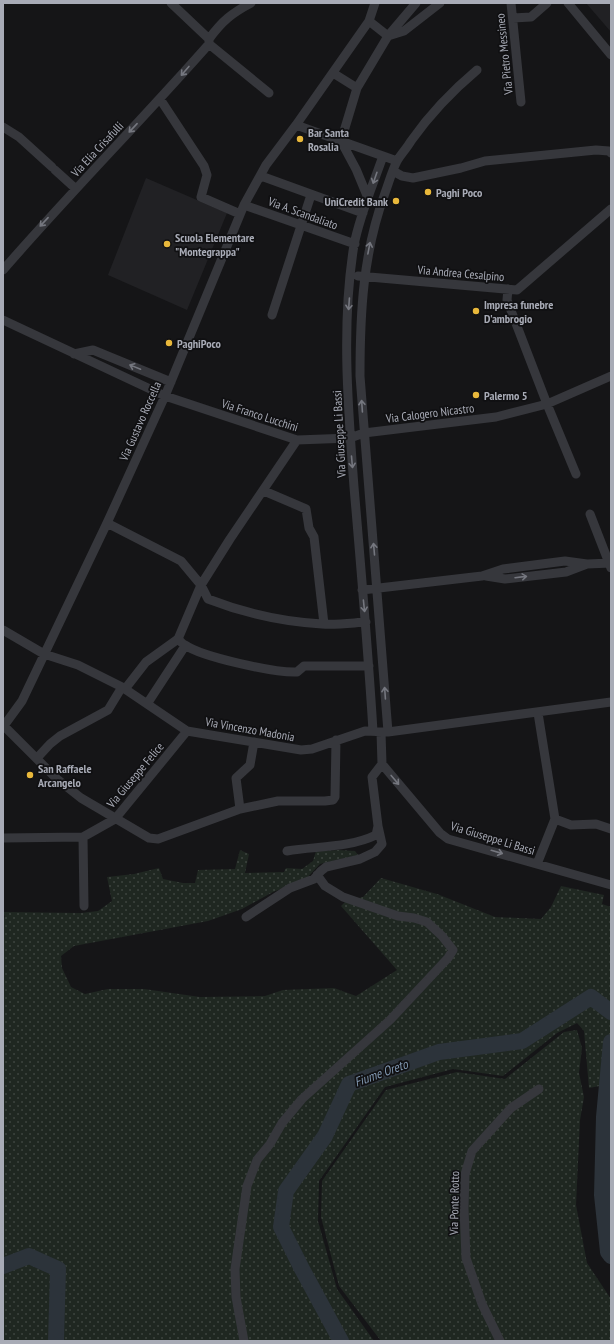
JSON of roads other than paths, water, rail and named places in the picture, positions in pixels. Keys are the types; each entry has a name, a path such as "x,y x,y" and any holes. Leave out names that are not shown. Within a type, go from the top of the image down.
{"street":[{"path":"171,3 209,41 269,93"},
{"name":"Via Elia Crisafulli","path":"3,270 41,226 160,99 209,41 216,29 232,13 251,3"},
{"name":"Via Gustavo Roccella","path":"3,726 22,701 107,524 165,396 244,205 266,165 369,21 375,3"},
{"path":"368,198 356,169 341,141 356,88 388,36 416,3"},
{"path":"388,36 404,31 440,3"},
{"name":"Via Pietro Messineo","path":"511,3 521,102"},
{"path":"513,18 531,17 547,3"},
{"path":"568,3 611,55"},
{"path":"369,21 388,36"},
{"name":"Via Giuseppe Li Bassi","path":"477,70 455,88 425,121 397,161 374,229 364,276 360,376 378,589 382,764 440,833 448,839 611,885"},
{"path":"333,73 356,88"},
{"path":"160,99 204,166 207,176 201,197 240,214"},
{"path":"296,125 397,161"},
{"path":"3,127 20,137 76,189"},
{"path":"393,171 402,176 413,178 440,173 485,161 596,150 609,151 611,153"},
{"name":"Via Giuseppe Li Bassi","path":"381,731 369,666 350,438 346,352 354,244 383,156"},
{"path":"261,176 363,213"},
{"path":"272,315 311,195"},
{"name":"Via A. Scandaliato","path":"244,205 354,244"},
{"name":"Via Andrea Cesalpino","path":"351,275 517,290 611,209"},
{"path":"508,289 508,300 547,404 576,474"},
{"name":"Via Franco Lucchini","path":"3,320 165,396 297,440 350,438"},
{"path":"74,354 93,350 171,382"},
{"name":"Via Calogero Nicastro","path":"350,438 364,433 496,417 547,404 611,376"},
{"path":"37,758 60,736 108,710 123,688 146,662 178,639 201,585 230,539 264,491 297,440"},
{"path":"264,491 306,509 309,528 314,536 324,624"},
{"path":"362,590 482,576 504,569 565,561 587,564 610,564 590,514"},
{"path":"107,524 181,561 201,585 208,599 227,606 261,615 296,621 324,624 366,622"},
{"name":"Via Vincenzo Madonia","path":"3,630 44,654 78,665 123,688 187,731 301,750 312,749 365,731 381,731 538,713 611,702"},
{"path":"178,639 185,646 209,655 249,666 287,672 297,672 304,666 369,666"},
{"path":"148,704 185,646"},
{"path":"537,864 555,819 538,713"},
{"path":"3,726 57,779 81,798 149,838 158,839 240,809 278,801 333,800 335,796 336,740"},
{"name":"Via Giuseppe Felice","path":"3,838 83,837 115,819 187,731"},
{"path":"240,809 236,778 250,765 254,742"},
{"path":"246,917 290,888 314,879 326,867 360,859 375,852 382,844 378,826 372,777 382,764"},
{"path":"555,819 571,825 596,824 611,829"},
{"path":"287,851 363,841 376,835 378,826"},
{"path":"83,837 84,906"},
{"path":"244,1341 236,1297 235,1270 247,1186 257,1160 270,1144 282,1123 302,1099 390,1020 448,958 453,950 442,936 427,922 414,918 398,916 343,897 325,886 317,875"},
{"name":"Via Ponte Rotto","path":"500,1341 482,1304 466,1258 464,1208 465,1174 472,1152 511,1108 539,1089"}],"waterway":[{"name":"Fiume Oreto","path":"341,1341 281,1227 286,1191 325,1136 349,1084 439,1052 522,1041 591,997 611,1012"},
{"name":"Fiume Oreto","path":"611,1042 604,1117 602,1195 608,1252 611,1256"},
{"name":"Fiume Oreto","path":"3,1266 29,1256 58,1269 56,1341"}],"place":[{"name":"Bar Santa Rosalia","path":"300,139"},
{"name":"Paghi Poco","path":"428,192"},
{"name":"UniCredit Bank","path":"396,201"},
{"name":"Scuola Elementare \"Montegrappa\"","path":"167,244"},
{"name":"Impresa funebre D'ambrogio","path":"476,311"},
{"name":"PaghiPoco","path":"169,343"},
{"name":"Palermo 5","path":"476,395"},
{"name":"San Raffaele Arcangelo","path":"30,775"}]}
